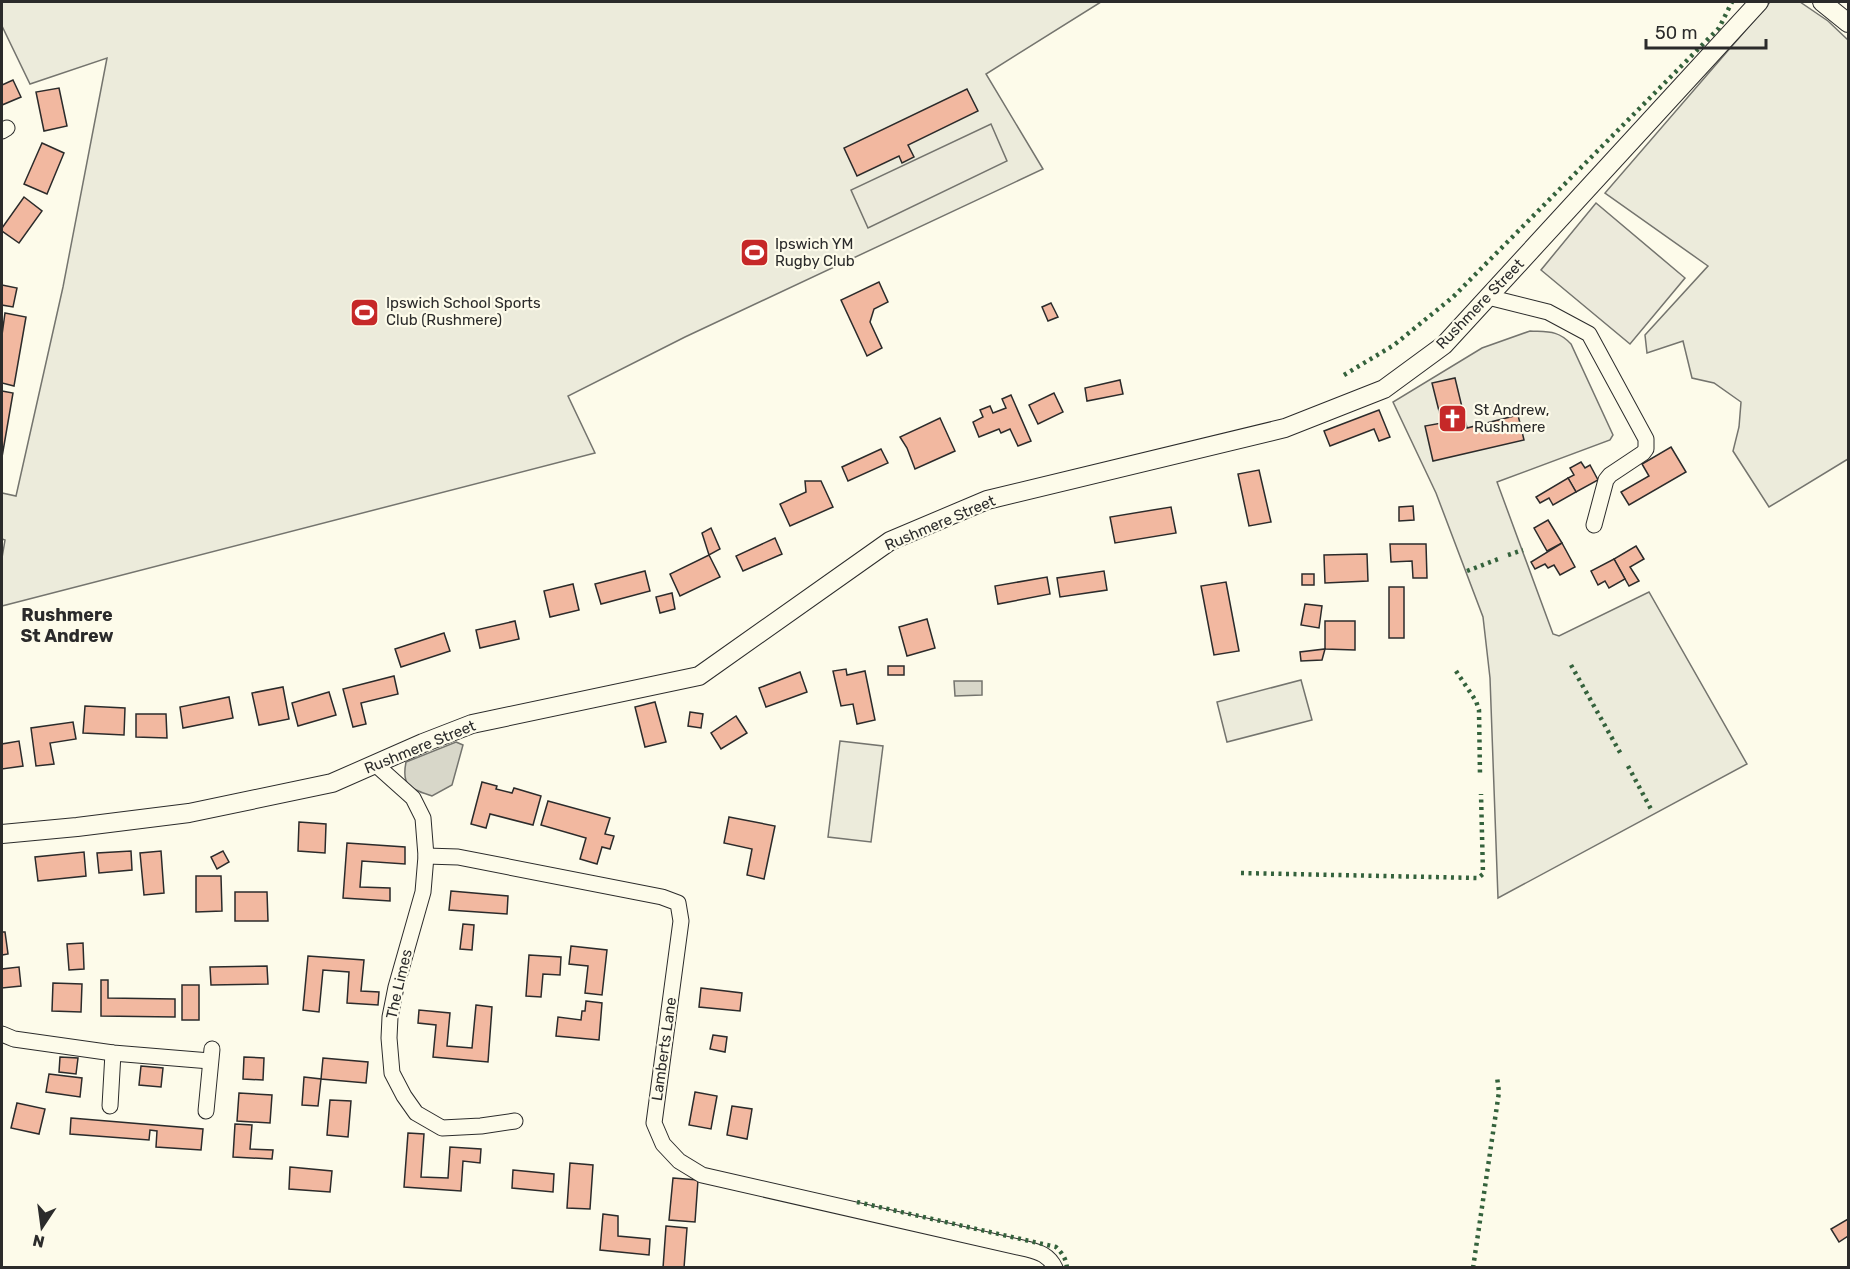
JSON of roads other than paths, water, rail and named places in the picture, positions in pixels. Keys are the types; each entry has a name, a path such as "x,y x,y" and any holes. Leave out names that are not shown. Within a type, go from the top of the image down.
{"street":[{"name":"Rushmere Street","path":"2,834 189,813 332,783 472,724 699,676 890,541 987,500 1285,428 1384,388 1444,345 1759,2"},
{"path":"1822,2 1848,24"},
{"path":"1488,297 1548,312 1589,334 1646,439 1646,449 1643,453 1605,480 1594,525"},
{"path":"375,764 413,798 423,818 426,856"},
{"name":"The Limes","path":"426,856 423,892 396,987 390,1017 388,1038 392,1073 416,1113 442,1128 515,1121"},
{"name":"Lamberts Lane","path":"426,856 458,857 662,897 678,903 681,921 654,1123 663,1144 679,1161 702,1175 1027,1249 1043,1254 1055,1268"},
{"path":"2,1034 14,1039 112,1053 211,1055 206,1111"},
{"path":"110,1106 112,1053"}],"place":[{"name":"Ipswich YM Rugby Club","path":"754,253"},
{"name":"Ipswich School Sports Club (Rushmere)","path":"365,312"},
{"name":"St Andrew, Rushmere","path":"1453,419"}],"district":[{"name":"Rushmere St Andrew","path":"67,625"}]}
